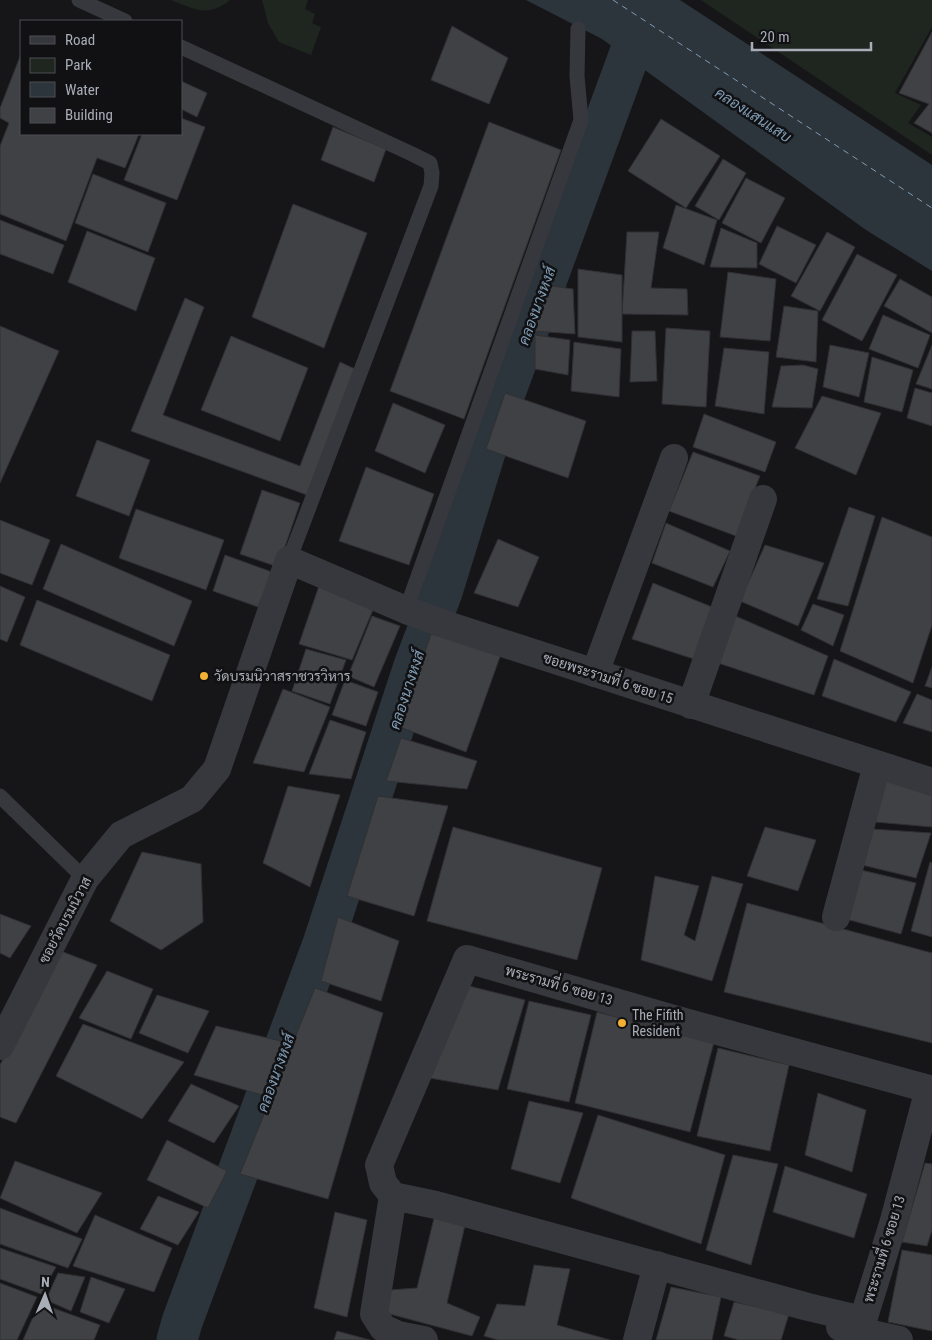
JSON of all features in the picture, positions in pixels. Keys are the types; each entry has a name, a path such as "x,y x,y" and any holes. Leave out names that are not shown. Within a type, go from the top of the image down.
{"street":[{"path":"595,673 674,458"},
{"path":"691,705 763,499"},
{"name":"ซอยพระรามที่ 6 ซอย 15","path":"289,560 407,610 450,626 932,782"},
{"name":"ซอยวัดบรมนิวาส","path":"0,1046 85,878 121,835 192,798 217,769 289,560"},
{"path":"836,916 877,765"},
{"name":"พระรามที่ 6 ซอย 13","path":"466,958 670,1018 931,1090 893,1224 863,1320 808,1307 436,1205 393,1196 383,1183 379,1165 466,958"},
{"path":"393,1196 374,1314 383,1328 398,1335 424,1340"},
{"path":"637,1340 657,1265"},
{"path":"808,1320 899,1340"}],"lane":[{"path":"79,0 123,20"},
{"path":"407,610 581,120 577,76 578,29"},
{"path":"182,47 430,163 432,173 431,186 289,560"},
{"path":"0,796 85,878"}],"green space":[{"path":"171,0 230,0 215,9 201,10"},
{"path":"262,0 308,0 305,9 315,14 312,23 321,27 311,55 279,42 268,23"},
{"path":"701,0 932,0 932,27 895,93 921,105 908,123 932,137 932,155"}],"water":[{"name":"คลองแสนแสบ","path":"526,0 680,0 932,165 932,271 866,230 602,39"}],"building":[{"path":"452,26 508,58 489,104 431,80"},
{"path":"932,32 932,133 914,123 929,104 899,93"},
{"path":"20,57 20,135 139,135 125,168 97,158 66,241 0,214 0,146 9,123 0,118 0,108"},
{"path":"182,81 207,93 197,117 182,110"},
{"path":"182,118 205,127 177,200 124,180 142,135 182,135"},
{"path":"661,119 720,156 686,208 628,171"},
{"path":"489,122 561,150 464,419 390,391"},
{"path":"333,127 386,149 374,182 321,160"},
{"path":"723,159 746,173 719,220 695,206"},
{"path":"93,174 166,203 148,252 75,223"},
{"path":"746,178 785,198 761,243 722,223"},
{"path":"293,204 367,233 324,348 252,317"},
{"path":"676,205 717,220 704,265 663,248"},
{"path":"0,220 64,245 53,274 0,254"},
{"path":"777,226 816,245 796,283 759,264"},
{"path":"721,228 757,243 757,268 710,267"},
{"path":"87,231 155,258 136,311 68,282"},
{"path":"627,232 659,232 651,288 687,289 688,315 622,314"},
{"path":"827,232 855,247 820,311 791,296"},
{"path":"857,254 897,275 862,341 822,320"},
{"path":"578,269 622,275 622,342 578,337"},
{"path":"728,272 776,279 770,341 720,337"},
{"path":"900,279 932,297 932,333 884,306"},
{"path":"546,285 573,289 575,334 534,331"},
{"path":"185,298 204,307 163,415 300,466 340,362 355,369 307,495 131,431"},
{"path":"784,306 818,311 816,362 776,357"},
{"path":"883,315 930,335 918,368 869,349"},
{"path":"0,326 59,351 0,483"},
{"path":"666,328 710,331 706,407 662,404"},
{"path":"632,331 655,331 657,381 630,382"},
{"path":"535,335 570,340 568,375 535,369"},
{"path":"231,336 308,368 280,441 201,410"},
{"path":"574,342 621,349 619,397 571,391"},
{"path":"830,345 869,353 859,397 823,387"},
{"path":"932,345 932,389 916,384"},
{"path":"724,348 769,352 764,414 715,406"},
{"path":"872,357 913,370 902,412 864,402"},
{"path":"803,365 818,369 812,408 772,407 781,366"},
{"path":"915,388 932,393 932,426 907,418"},
{"path":"505,393 586,421 568,478 486,449"},
{"path":"822,396 881,413 856,475 795,448"},
{"path":"393,403 445,425 425,473 375,451"},
{"path":"704,414 776,442 765,472 693,447"},
{"path":"97,440 150,460 129,516 76,496"},
{"path":"693,452 760,476 736,536 669,511"},
{"path":"366,467 434,494 409,565 339,541"},
{"path":"262,490 300,503 278,567 240,554"},
{"path":"849,507 875,516 848,606 817,599"},
{"path":"136,509 224,540 206,590 119,558"},
{"path":"882,517 932,537 932,625 913,683 840,651"},
{"path":"0,520 50,540 32,585 0,573"},
{"path":"666,523 730,551 713,587 652,563"},
{"path":"498,539 539,557 518,607 474,593"},
{"path":"61,544 192,601 174,646 43,589"},
{"path":"765,545 824,563 798,626 740,601"},
{"path":"225,555 272,572 258,607 213,591"},
{"path":"320,583 375,605 352,660 299,644"},
{"path":"653,583 712,607 697,660 632,639"},
{"path":"0,586 25,597 7,642 0,639"},
{"path":"37,600 170,655 152,701 20,645"},
{"path":"813,604 844,615 833,646 801,630"},
{"path":"733,615 828,656 814,695 715,662"},
{"path":"372,616 400,626 374,687 348,676"},
{"path":"431,634 501,654 466,752 400,727"},
{"path":"306,649 346,660 330,704 292,691"},
{"path":"834,659 911,692 896,722 822,696"},
{"path":"932,667 932,688 925,686"},
{"path":"345,680 378,692 366,726 332,715"},
{"path":"283,689 330,707 304,772 253,763"},
{"path":"917,694 932,700 932,732 903,723"},
{"path":"330,720 366,732 351,779 309,774"},
{"path":"401,738 477,761 467,789 386,781"},
{"path":"889,772 932,786 932,827 875,822"},
{"path":"288,786 340,795 310,887 263,863"},
{"path":"378,796 448,806 414,916 347,896"},
{"path":"453,827 602,868 577,960 427,921"},
{"path":"765,827 816,840 798,891 747,876"},
{"path":"872,829 931,833 916,878 862,865"},
{"path":"142,852 201,864 203,922 161,950 110,921"},
{"path":"930,862 932,863 932,937 911,931"},
{"path":"861,870 916,883 901,934 846,919"},
{"path":"655,876 699,886 684,935 695,941 712,876 743,884 712,981 641,960"},
{"path":"747,903 932,953 932,1043 724,992"},
{"path":"0,914 31,926 10,958 0,953"},
{"path":"338,917 399,941 381,1001 321,981"},
{"path":"58,950 97,965 16,1123 0,1117 0,1065"},
{"path":"107,971 153,989 131,1039 79,1018"},
{"path":"461,984 525,1000 498,1090 424,1077"},
{"path":"315,988 383,1013 328,1199 240,1174"},
{"path":"157,995 209,1011 188,1053 139,1033"},
{"path":"529,1001 591,1015 569,1102 507,1089"},
{"path":"597,1012 714,1042 690,1132 575,1103"},
{"path":"83,1024 184,1062 142,1119 56,1076"},
{"path":"216,1026 285,1042 262,1095 194,1075"},
{"path":"718,1048 789,1065 770,1151 697,1136"},
{"path":"191,1084 239,1106 214,1143 168,1121"},
{"path":"818,1093 866,1110 852,1172 805,1155"},
{"path":"529,1101 583,1113 560,1183 511,1169"},
{"path":"598,1115 725,1155 701,1244 571,1198"},
{"path":"167,1140 227,1171 208,1208 147,1180"},
{"path":"733,1155 778,1164 751,1265 706,1250"},
{"path":"15,1161 102,1193 77,1233 0,1198"},
{"path":"925,1163 932,1164 932,1230 927,1246 902,1242"},
{"path":"785,1166 867,1194 854,1238 773,1212"},
{"path":"158,1196 199,1212 178,1245 140,1229"},
{"path":"0,1208 82,1239 68,1268 0,1244"},
{"path":"335,1212 367,1220 347,1317 314,1308"},
{"path":"435,1214 466,1221 447,1303 480,1317 472,1336 386,1313 390,1290 417,1288"},
{"path":"95,1215 172,1248 154,1292 73,1266"},
{"path":"0,1248 56,1267 41,1294 0,1279"},
{"path":"902,1250 932,1255 932,1331 888,1322"},
{"path":"534,1265 570,1269 557,1325 610,1340 498,1340 484,1336 497,1304 525,1306"},
{"path":"58,1273 85,1277 71,1311 46,1300"},
{"path":"91,1277 125,1289 109,1323 80,1312"},
{"path":"0,1283 37,1297 17,1340 0,1340"},
{"path":"671,1287 721,1297 712,1340 656,1340"},
{"path":"734,1302 789,1314 781,1340 739,1340 724,1336"},
{"path":"39,1303 100,1325 94,1340 23,1340"},
{"path":"337,1331 370,1340 334,1340"}],"waterway":[{"name":"คลองนางหงส์","path":"177,1340 182,1322 323,944 414,666 442,592 505,393 635,39 641,0"}],"ferry route":[{"path":"613,0 932,208"}],"place":[{"name":"วัดบรมนิวาสราชวรวิหาร","path":"204,676"},
{"name":"The Fifith Resident","path":"622,1023"}]}
